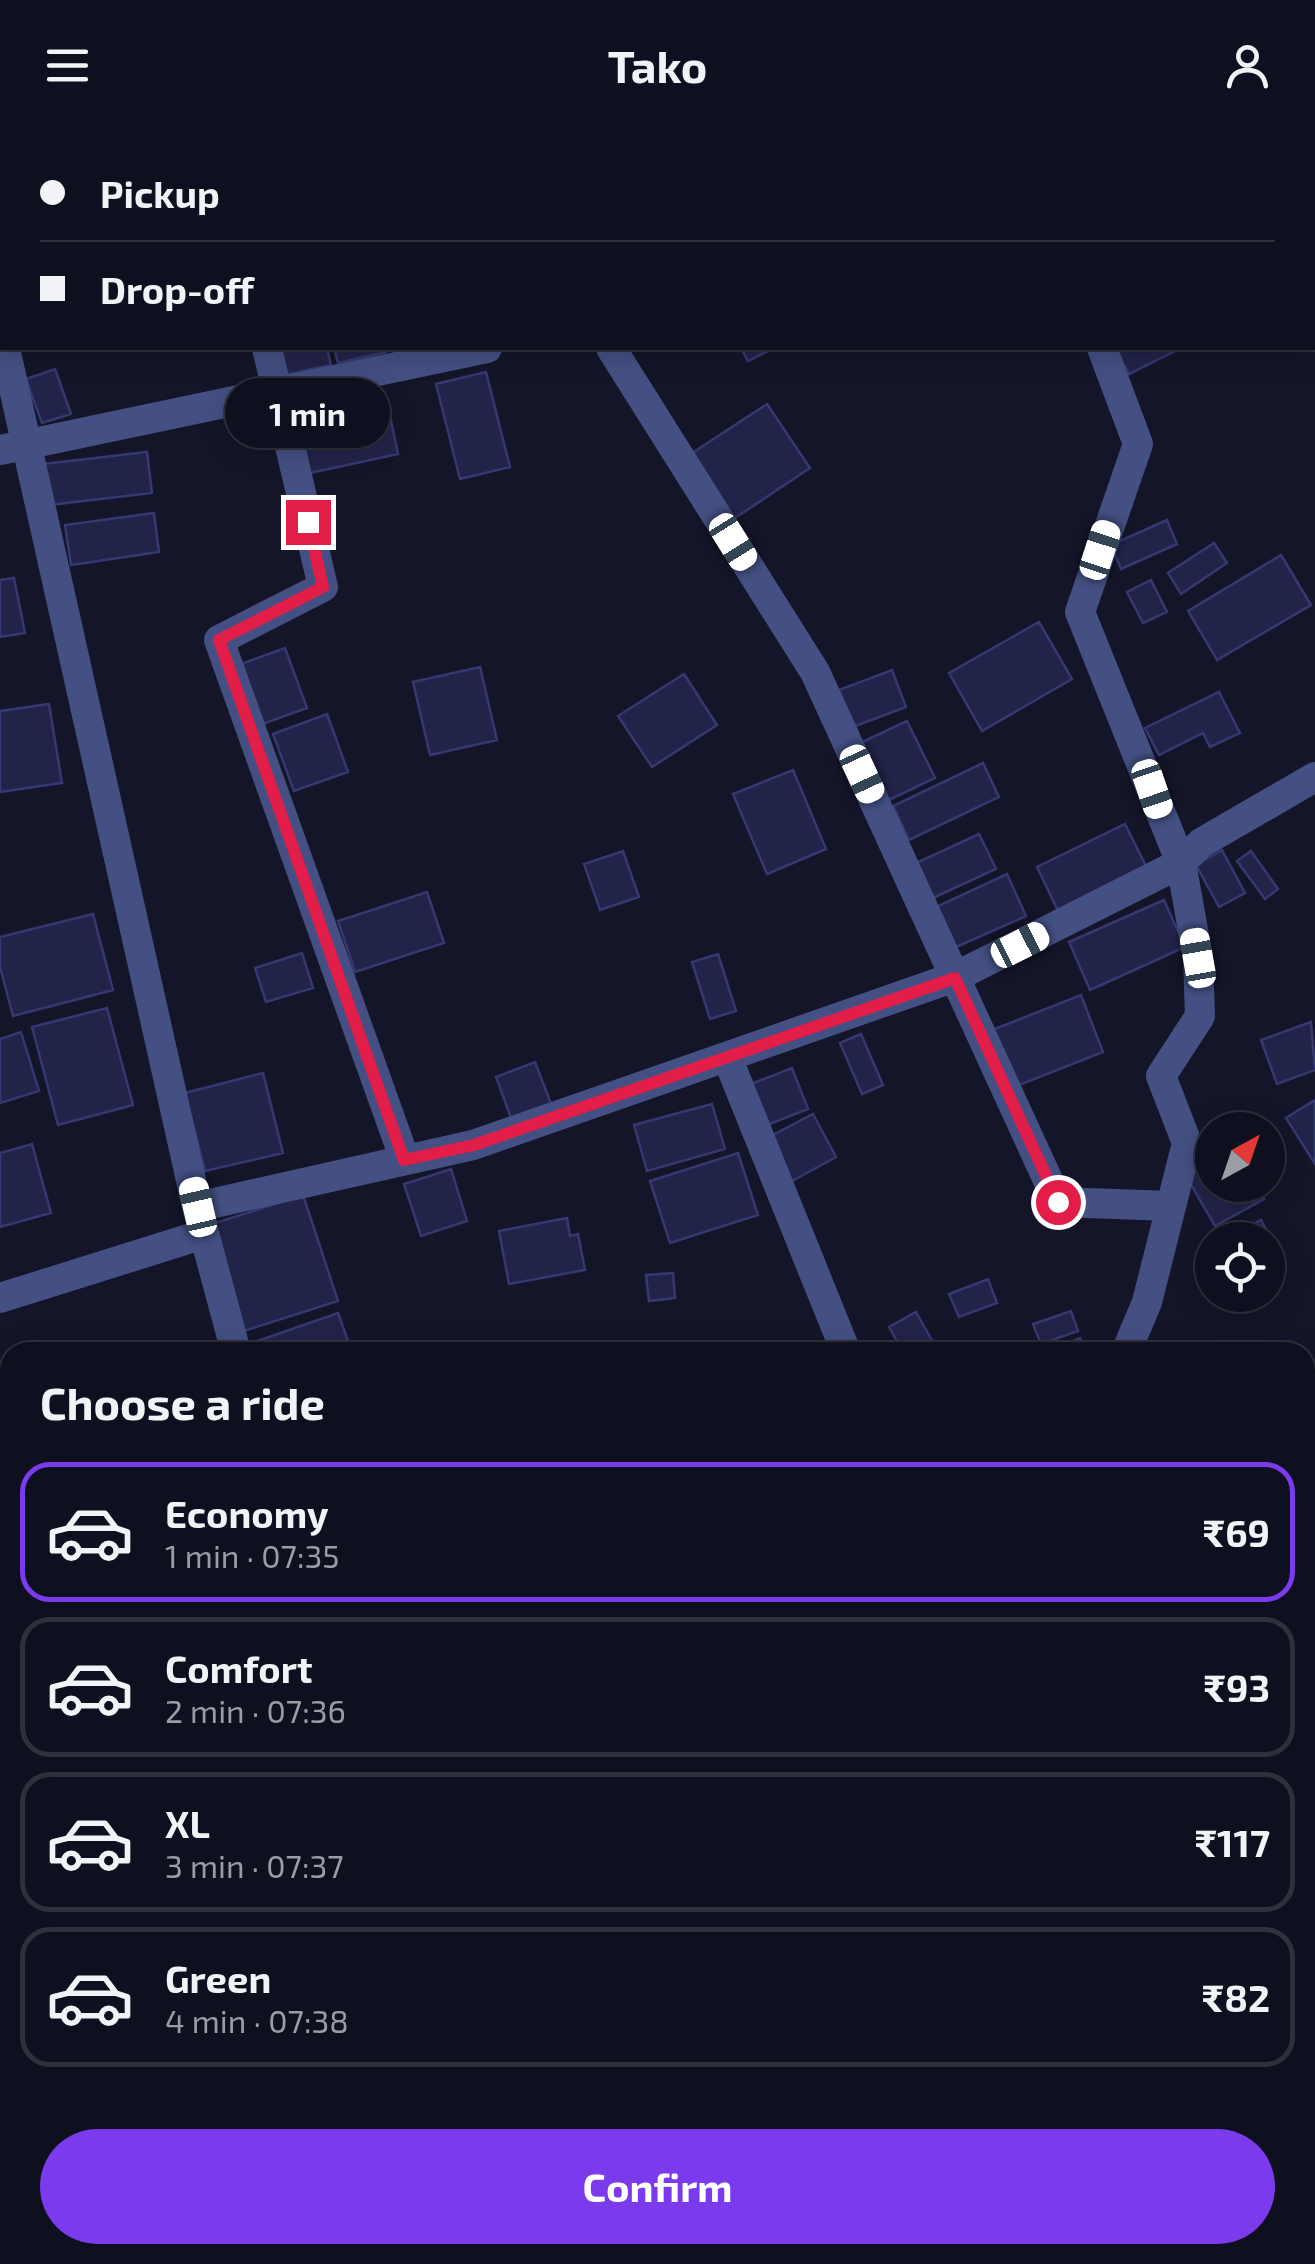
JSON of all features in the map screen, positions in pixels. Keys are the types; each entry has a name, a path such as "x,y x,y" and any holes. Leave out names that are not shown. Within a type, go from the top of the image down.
{"street":[{"path":"5,350 13,447 233,1342"},
{"path":"267,350 323,587 219,640 404,1160"},
{"path":"13,447 477,350"},
{"path":"612,350 814,672 1058,1202 1172,1206"},
{"path":"1103,350 1138,444 1080,612 1182,863 1198,958 1200,1016 1162,1076 1187,1143 1146,1302 1130,1342"},
{"path":"0,1298 201,1221 404,1160 474,1145 955,978 1182,863 1201,843 1315,777"},
{"path":"727,1057 842,1342"}],"building":[{"path":"274,350 327,350 331,365 280,376"},
{"path":"335,350 386,350 386,352 338,363"},
{"path":"742,350 770,350 748,361"},
{"path":"1116,350 1177,350 1129,374"},
{"path":"55,369 71,414 42,423 26,379"},
{"path":"486,372 510,467 460,479 436,384"},
{"path":"386,397 398,454 301,475 289,417"},
{"path":"767,404 810,468 726,524 683,459"},
{"path":"147,452 152,493 49,505 43,464"},
{"path":"154,513 159,552 71,565 65,525"},
{"path":"1167,520 1177,544 1121,569 1111,545"},
{"path":"1214,543 1227,563 1181,594 1168,573"},
{"path":"1281,555 1311,605 1217,660 1188,611"},
{"path":"14,578 25,633 0,637 0,580"},
{"path":"1151,580 1167,612 1143,623 1127,592"},
{"path":"1039,622 1072,679 982,731 949,673"},
{"path":"285,648 307,708 260,725 238,665"},
{"path":"480,667 497,740 430,755 413,682"},
{"path":"892,670 906,707 853,727 839,690"},
{"path":"684,674 717,725 652,767 618,716"},
{"path":"1219,692 1240,733 1210,747 1203,733 1159,755 1145,728"},
{"path":"49,704 62,783 0,792 0,711"},
{"path":"327,714 348,772 294,791 273,734"},
{"path":"907,721 935,778 889,800 862,742"},
{"path":"983,763 999,797 909,840 893,806"},
{"path":"793,770 826,849 767,874 733,794"},
{"path":"1125,824 1149,872 1061,917 1037,867"},
{"path":"979,834 996,869 933,898 916,863"},
{"path":"1222,850 1245,893 1219,907 1196,865"},
{"path":"623,851 639,897 600,910 584,864"},
{"path":"1251,851 1278,889 1265,899 1237,861"},
{"path":"1007,874 1026,916 954,948 936,907"},
{"path":"427,892 444,943 355,972 338,921"},
{"path":"1164,900 1185,947 1090,990 1069,942"},
{"path":"93,914 113,990 13,1016 0,967 0,937"},
{"path":"302,953 313,988 266,1002 255,968"},
{"path":"718,954 736,1011 710,1019 692,962"},
{"path":"1081,995 1103,1052 1009,1089 987,1032"},
{"path":"107,1008 133,1105 58,1125 32,1027"},
{"path":"1311,1022 1315,1070 1277,1084 1261,1040"},
{"path":"21,1032 39,1091 0,1103 0,1039"},
{"path":"861,1034 883,1085 862,1094 840,1043"},
{"path":"535,1062 555,1114 515,1129 496,1077"},
{"path":"792,1068 808,1109 762,1127 746,1086"},
{"path":"263,1073 283,1153 205,1171 185,1093"},
{"path":"1315,1100 1315,1164 1286,1118"},
{"path":"712,1104 725,1149 647,1171 634,1125"},
{"path":"813,1114 836,1157 790,1182 767,1138"},
{"path":"32,1144 51,1213 0,1227 0,1153"},
{"path":"738,1153 758,1215 670,1243 650,1181"},
{"path":"451,1169 467,1221 421,1236 404,1184"},
{"path":"1195,1171 1195,1192 1186,1176"},
{"path":"303,1195 338,1301 244,1331 209,1225"},
{"path":"1201,1202 1259,1202 1222,1222 1213,1222"},
{"path":"567,1218 570,1236 578,1234 585,1270 509,1284 499,1231"},
{"path":"673,1273 675,1298 649,1301 646,1275"},
{"path":"988,1279 997,1303 959,1317 949,1294"},
{"path":"1071,1311 1078,1331 1040,1342 1033,1324"},
{"path":"916,1312 933,1342 897,1342 889,1327"},
{"path":"338,1313 348,1342 254,1342"}],"route":[{"path":"308,522 323,587 219,640 404,1160 474,1145 955,978 1058,1202"}]}
